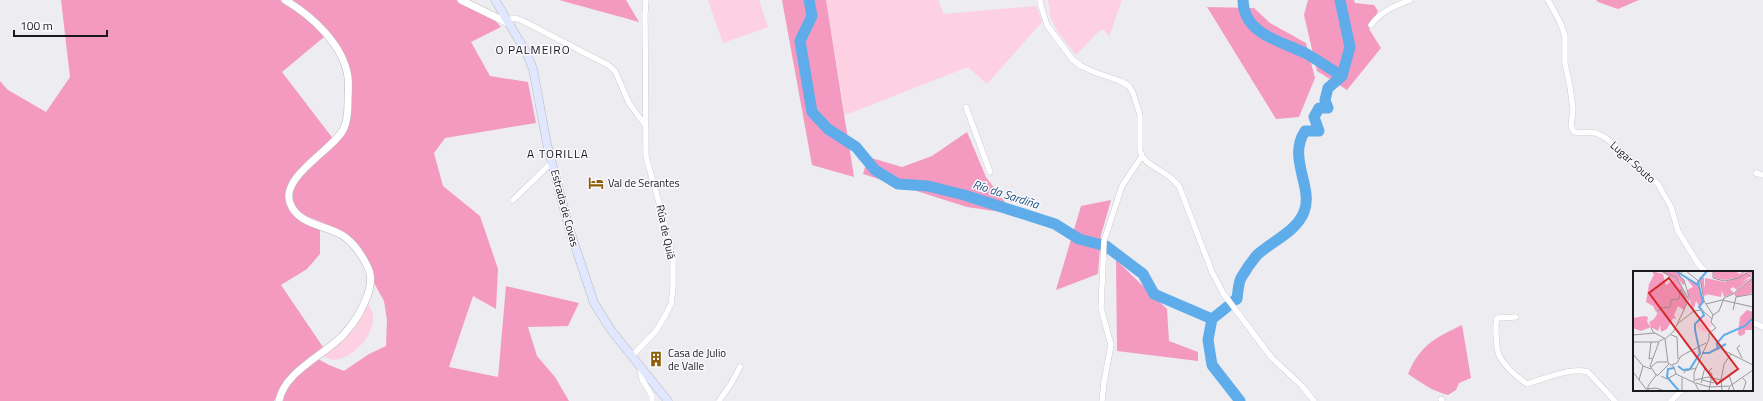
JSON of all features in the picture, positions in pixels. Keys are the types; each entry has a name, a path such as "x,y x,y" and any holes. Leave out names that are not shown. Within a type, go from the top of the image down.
{"main road":[{"name":"Estrada de Covas","path":"495,0 526,52 533,69 543,124 552,162 570,228 594,303 611,330 668,401"}],"street":[{"path":"279,401 280,395 289,382 304,366 345,334 358,315 367,295 371,272 360,253 343,236 302,219 293,209 289,201 290,192 295,181 312,160 338,138 345,127 347,114 348,77 344,64 329,37 306,14 285,0"},
{"path":"461,0 508,22 515,18 521,20 608,65 615,71 629,103 645,125"},
{"name":"Rúa de Quiá","path":"632,356 656,331 671,304 673,288 672,258 646,156 646,0"},
{"path":"1040,0 1040,6 1048,25 1072,59 1081,66 1094,72 1120,80 1129,86 1133,92 1140,115 1140,150 1142,156 1147,162 1170,177 1179,186 1212,272 1223,293 1272,358 1302,386 1314,401"},
{"path":"1371,25 1385,11 1410,0"},
{"name":"Lugar Souto","path":"1548,0 1560,22 1565,36 1565,63 1573,110 1571,126 1574,132 1596,133 1606,138 1658,184 1671,207 1678,231 1704,271"},
{"path":"966,108 990,172"},
{"path":"1102,401 1111,345 1101,308 1104,241 1122,186 1142,156"},
{"path":"513,200 552,162"},
{"path":"1756,173 1763,175"},
{"path":"1516,317 1497,318 1495,325 1499,355 1516,377 1527,384 1564,373 1584,371 1588,372 1615,401"},
{"path":"1753,322 1763,327"},
{"path":"640,365 642,379 652,396 652,401"},
{"path":"718,401 731,384 740,367"},
{"path":"1671,401 1681,391"}],"shaded area":[{"path":"61,0 280,0 304,16 324,37 282,72 334,140 291,185 288,204 320,229 320,254 307,269 281,285 323,347 308,358 289,377 274,401 0,401 0,81 8,90 46,112 70,77"},
{"path":"289,0 456,0 494,19 501,27 471,42 490,76 528,82 536,123 445,138 434,153 443,186 480,216 498,269 496,309 473,296 449,367 498,377 506,286 579,303 568,326 528,327 537,356 555,377 569,401 283,401 288,388 292,383 302,372 318,359 344,371 369,354 386,346 387,320 384,301 347,234 306,216 298,211 293,203 292,195 296,184 304,173 338,142 346,131 350,118 350,96 335,44"},
{"path":"559,0 626,0 639,22"},
{"path":"708,0 759,0 768,27 723,43"},
{"path":"782,0 826,0 854,177 812,165"},
{"path":"826,0 938,0 944,14 1036,6 1042,22 987,84 968,67 845,115"},
{"path":"1048,0 1122,0 1109,37 1104,30 1100,30 1076,55 1057,31 1049,14"},
{"path":"1308,0 1354,0 1355,3 1374,5 1378,11 1369,29 1381,48 1347,90 1317,71 1304,15"},
{"path":"1596,0 1639,0 1618,9"},
{"path":"1207,7 1254,8 1270,23 1306,43 1315,78 1299,117 1276,119"},
{"path":"967,132 986,177 1014,214 967,207 863,174 868,157 902,167 932,156"},
{"path":"1111,200 1101,235 1098,274 1056,290 1081,206"},
{"path":"1116,260 1167,309 1169,341 1198,352 1198,361 1117,351"},
{"path":"367,302 372,311 372,326 359,347 346,357 336,360 321,355 337,344"},
{"path":"1462,325 1471,378 1459,383 1456,390 1448,395 1432,389 1408,374 1423,349 1444,334"}],"waterway":[{"name":"Río da Sardiña","path":"809,0 812,16 800,41 812,112 828,129 856,147 875,170 898,184 928,186 964,195 1055,224 1079,239 1106,246 1143,274 1154,294 1212,319 1208,340 1212,365 1240,401"},
{"path":"1243,0 1245,12 1249,21 1256,29 1275,40 1305,53 1342,76"},
{"path":"1235,300 1237,299 1241,278 1255,257 1290,231 1304,212 1306,193 1299,162 1300,141 1305,131 1319,131 1314,117 1319,108 1328,108 1325,100 1328,88 1342,76 1350,47 1340,0"},
{"path":"1212,319 1227,307"}],"place":[{"name":"Val de Serantes","path":"596,183"},
{"name":"Casa de Julio de Valle","path":"656,359"}],"district":[{"name":"O PALMEIRO","path":"533,49"},
{"name":"A TORILLA","path":"558,153"}]}
